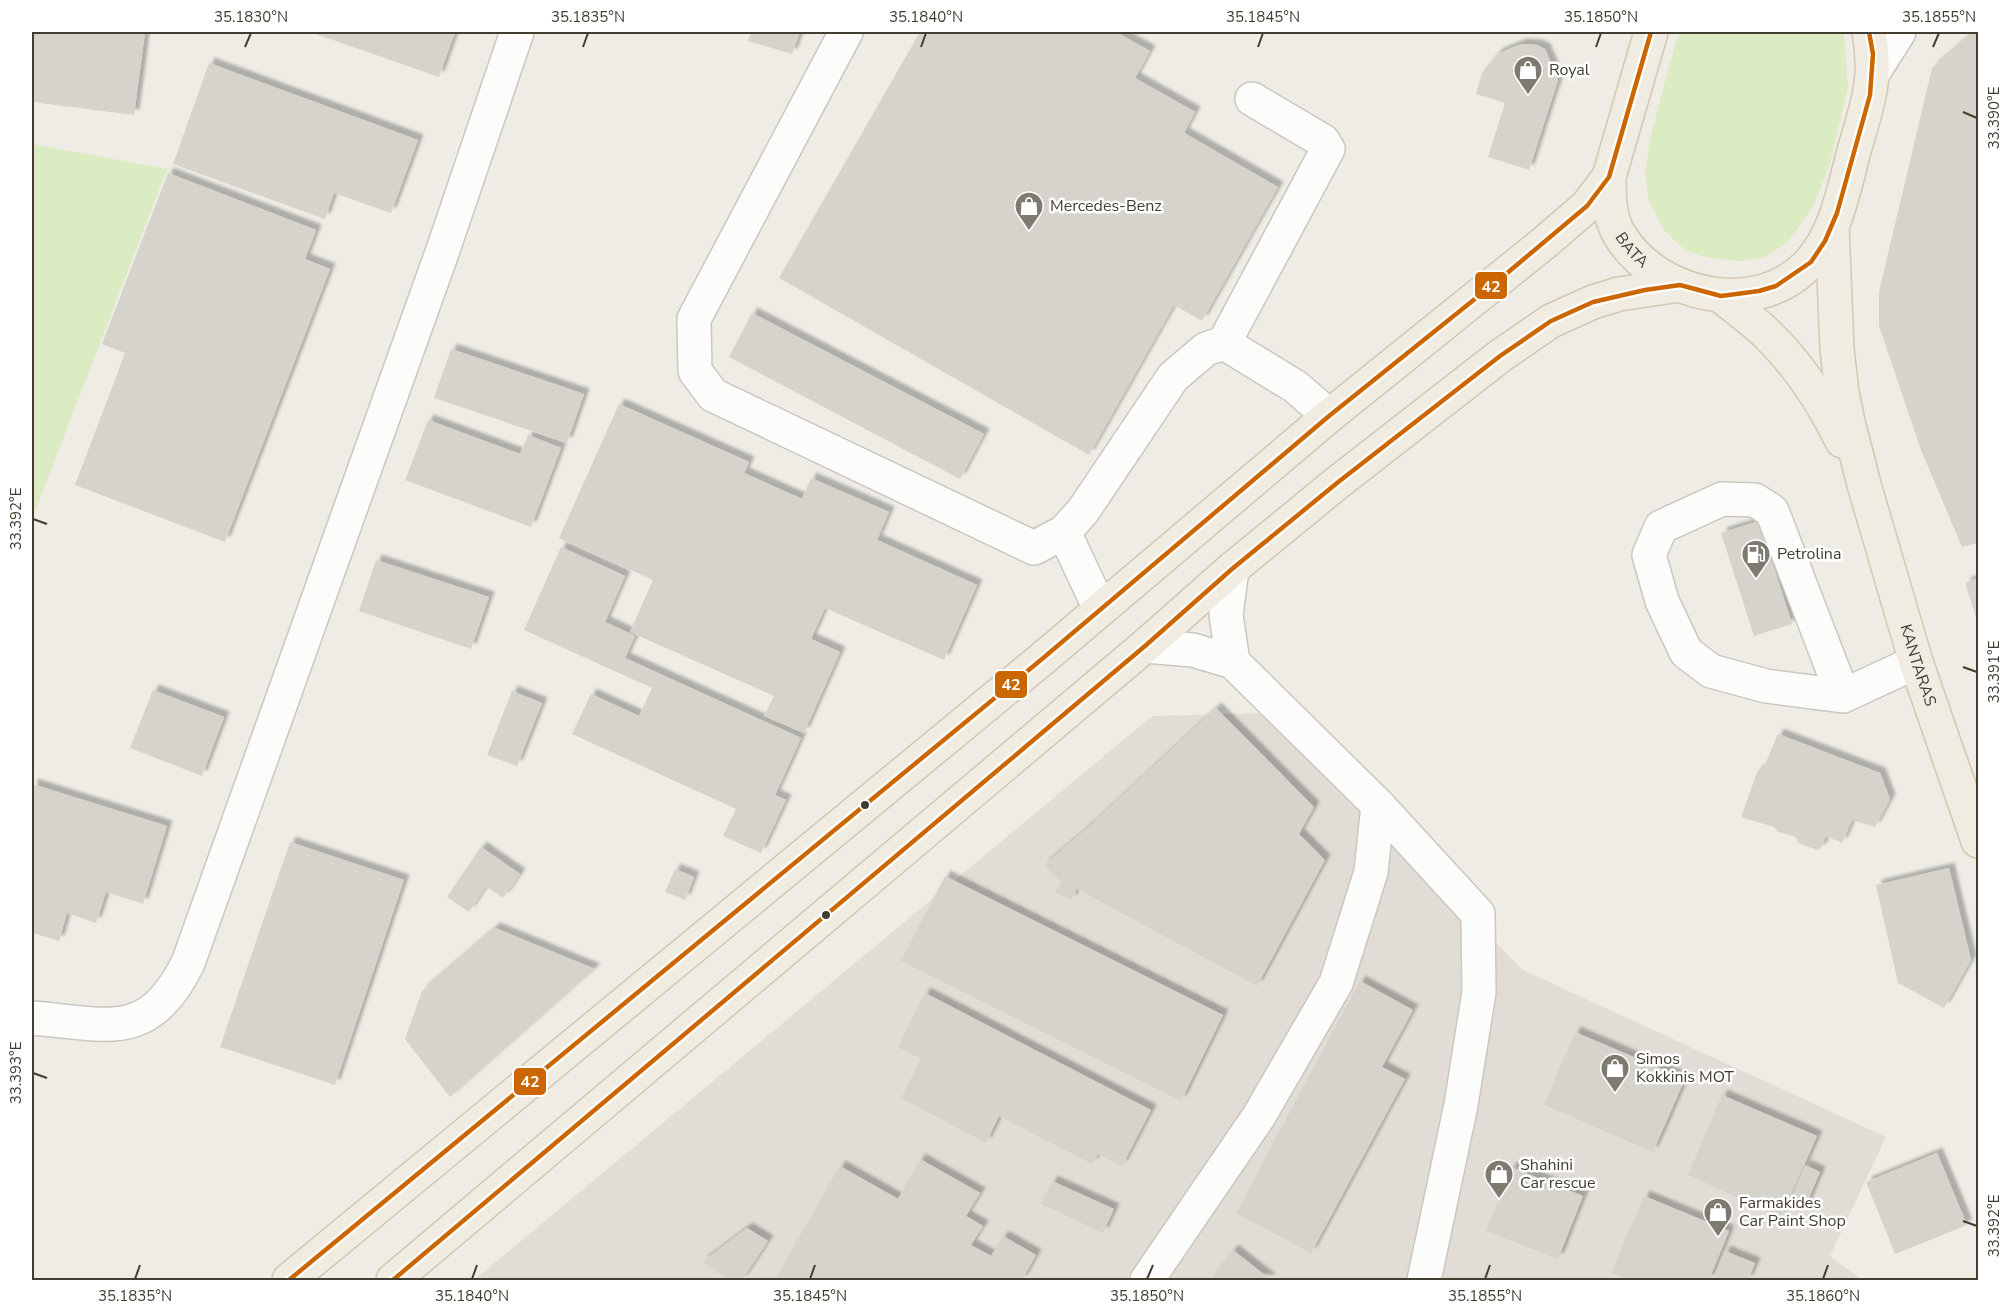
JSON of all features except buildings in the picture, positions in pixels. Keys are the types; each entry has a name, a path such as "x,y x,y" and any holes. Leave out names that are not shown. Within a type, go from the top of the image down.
{"main road":[{"name":"BATA","path":"1651,32 1609,177 1611,213 1618,233 1631,250 1660,275 1680,285 1721,296 1740,295 1776,286 1811,262 1825,241 1832,226 1870,95 1873,54 1869,32"},
{"path":"289,1281 1100,609 1329,416 1544,243 1587,206 1609,177"},
{"name":"KANTARAS","path":"1832,226 1834,306 1842,393 1865,488 1916,662 1978,841"},
{"path":"393,1281 1145,646 1232,569 1337,483 1500,356 1551,321 1593,302 1619,294 1680,285"},
{"name":"KANTARAS","path":"1721,296 1771,337 1794,365 1833,423 1865,488"}],"street":[{"path":"32,1018 106,1024 124,1024 138,1020 154,1011 166,999 188,963 444,246 517,32"},
{"path":"846,32 694,319 694,371 713,395 1034,548 1064,531 1083,510 1173,377 1206,349 1224,344 1296,387 1329,416"},
{"path":"1873,73 1899,32"},
{"path":"1224,344 1328,149 1323,141 1252,99"},
{"path":"1843,696 1772,511 1755,500 1722,499 1661,527 1649,555 1662,601 1686,651 1711,670 1766,686 1843,696 1916,662"},
{"path":"1064,531 1100,609"},
{"path":"1232,569 1226,615 1233,662"},
{"path":"1145,646 1193,650 1233,662 1378,805 1478,914 1479,992 1461,1105 1424,1281"},
{"path":"1147,1281 1259,1116 1336,983 1371,872 1378,805"}],"shaded area":[{"path":"1266,713 1523,970 1886,1137 1830,1256 1862,1280 474,1280 1152,716"}],"green space":[{"path":"1681,32 1843,32 1844,34 1848,87 1830,163 1814,205 1788,242 1765,257 1740,261 1710,258 1686,251 1664,230 1649,201 1645,173 1650,139 1675,44"},
{"path":"32,144 167,169 32,519"}],"transit line":[{"name":"42","path":"289,1280 1042,659 1329,416 1587,206 1609,177 1651,32"},
{"name":"42","path":"393,1280 1145,646 1232,569 1337,483 1500,356 1551,321 1593,302 1645,290 1680,285 1721,296 1759,291 1776,286 1811,262 1825,241 1837,213 1870,95 1873,54 1869,32"}],"place":[{"name":"Royal","path":"1528,96"},
{"name":"Mercedes-Benz","path":"1029,232"},
{"name":"Petrolina","path":"1756,580"},
{"name":"Simos Kokkinis MOT","path":"1615,1094"},
{"name":"Shahini Car rescue","path":"1499,1200"},
{"name":"Farmakides Car Paint Shop","path":"1718,1238"}]}
